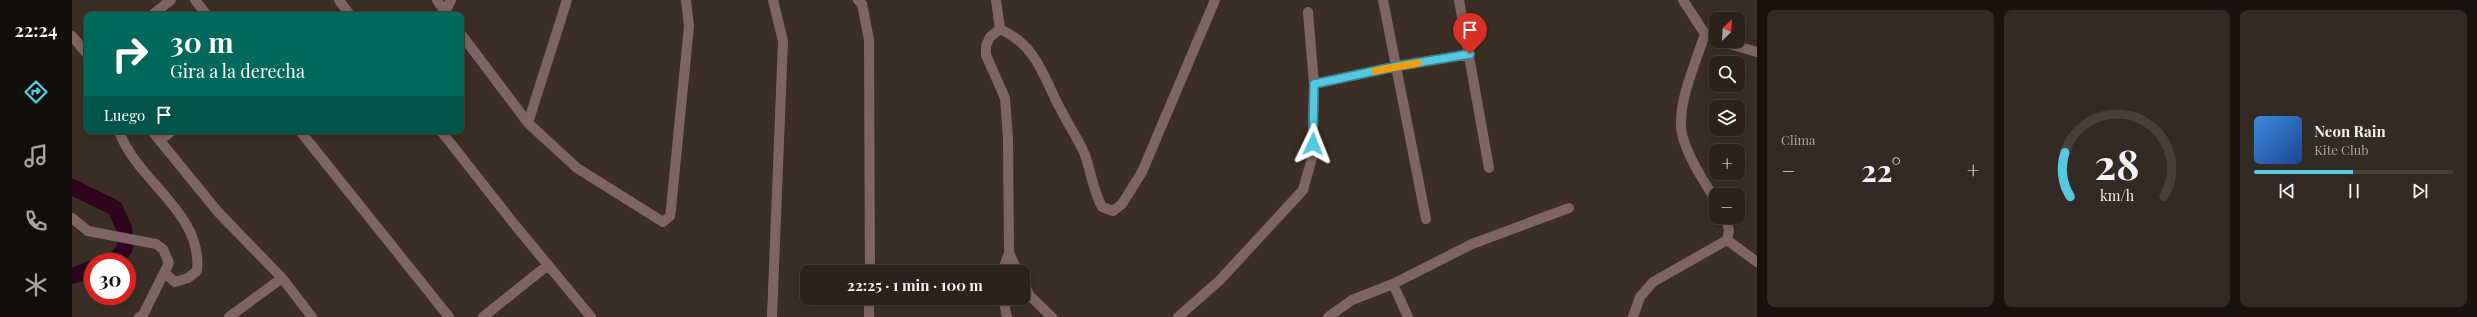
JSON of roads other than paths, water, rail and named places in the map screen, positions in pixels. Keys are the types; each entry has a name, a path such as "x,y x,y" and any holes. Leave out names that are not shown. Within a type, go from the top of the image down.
{"street":[{"path":"156,12 171,0"},
{"path":"195,0 205,12"},
{"path":"339,0 348,12"},
{"path":"437,0 445,12"},
{"path":"447,12 451,0"},
{"path":"528,123 567,0"},
{"path":"464,38 528,123 577,168 659,221 666,221 671,209 689,26 686,0"},
{"path":"772,317 783,41 774,0"},
{"path":"858,0 862,4 869,40 870,265"},
{"path":"996,0 1000,29"},
{"path":"1000,29 1015,36 1043,69 1060,110 1085,154 1097,198 1102,207 1113,211 1122,204 1142,172 1216,0"},
{"path":"1383,0 1398,66 1426,219"},
{"path":"1459,0 1470,54 1489,168"},
{"path":"1682,0 1705,34 1709,36"},
{"path":"1178,317 1220,280 1303,190 1312,158 1314,84 1308,12"},
{"path":"1000,29 990,37 986,46 986,55 1005,98 1008,139 1009,253 1005,265"},
{"path":"1705,34 1682,109 1682,137 1692,161 1709,189"},
{"path":"72,36 84,50"},
{"path":"1743,48 1757,52"},
{"path":"1314,84 1398,66 1470,54"},
{"path":"120,134 122,141 147,175 186,222 195,240 199,256 197,271 188,278 175,282 166,274"},
{"path":"155,134 218,212 282,278 312,317"},
{"path":"160,140 168,134"},
{"path":"302,134 449,317"},
{"path":"443,134 548,266 591,317"},
{"path":"1328,317 1352,300 1393,284 1472,244 1569,208"},
{"path":"72,218 88,232 156,244 163,249 170,263 166,274 143,315 139,317"},
{"path":"1728,224 1729,230 1728,240"},
{"path":"1728,240 1757,262"},
{"path":"1633,317 1640,297 1653,282 1728,240"},
{"path":"1009,253 1015,265"},
{"path":"483,317 548,266"},
{"path":"229,317 282,278"},
{"path":"1393,284 1408,317"},
{"path":"1030,296 1052,317"},
{"path":"868,317 869,305"},
{"path":"1004,305 1007,317"}],"waterway":[{"path":"72,187 115,208 124,228 125,248 121,253"},
{"path":"72,276 84,271"}]}
